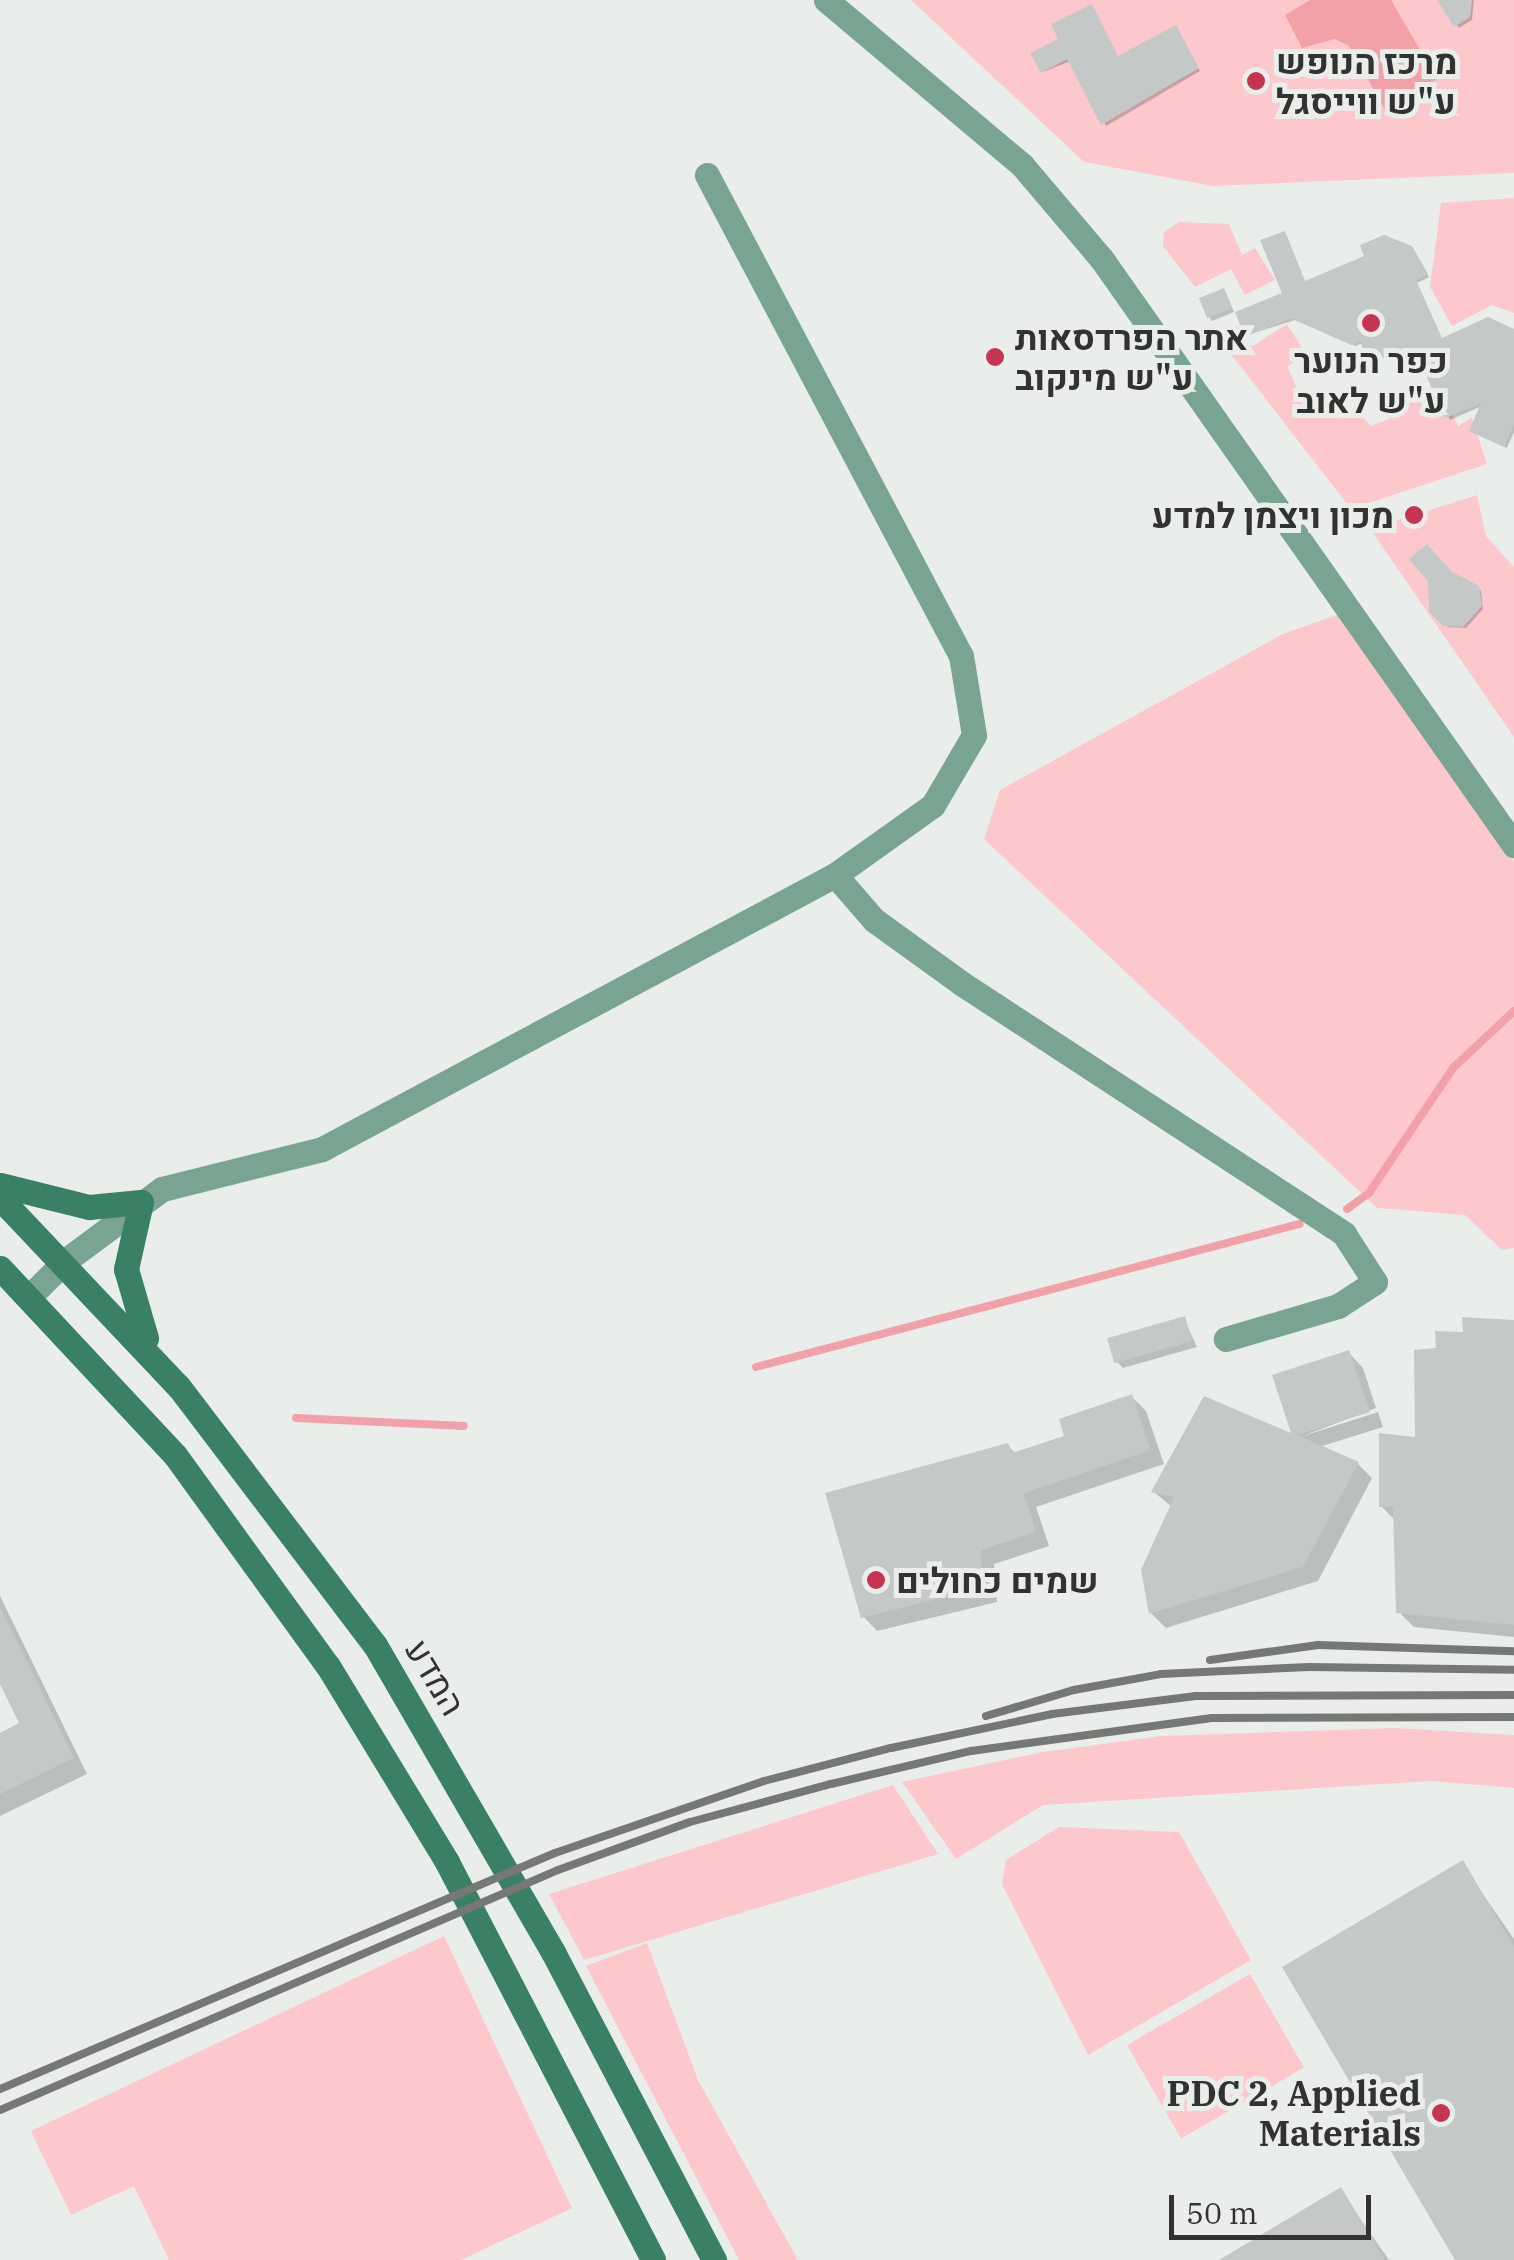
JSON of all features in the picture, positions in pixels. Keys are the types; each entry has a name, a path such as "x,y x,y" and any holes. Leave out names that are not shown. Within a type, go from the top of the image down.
{"main road":[{"path":"0,1185 89,1206 141,1202 126,1269 129,1288 138,1325 180,1388"},
{"name":"המדע","path":"0,1198 65,1261 180,1388 306,1548 414,1706 553,1952 714,2260"},
{"path":"0,1268 175,1455 328,1666 447,1862 653,2260"}],"street":[{"path":"826,0 1022,165 1101,258 1514,844"},
{"path":"30,1296 65,1261 162,1189 322,1149 835,874 933,805 974,735 961,656 708,174"},
{"path":"835,874 874,920 961,983 1344,1234 1375,1282 1338,1306 1226,1338"}],"shaded area":[{"name":"מרכז הנופש ע\"ש ווייסגל","path":"911,0 1514,0 1514,173 1213,186 1084,162"},
{"path":"1310,0 1391,0 1437,79 1385,110 1349,46 1335,39 1302,48 1285,15"},
{"path":"1514,198 1514,313 1492,305 1452,326 1430,287 1441,203"},
{"path":"1179,222 1229,224 1242,255 1255,248 1275,280 1245,295 1231,269 1195,287 1163,246 1164,232"},
{"path":"1287,324 1307,356 1287,366 1298,391 1321,404 1355,410 1371,426 1399,415 1395,405 1438,384 1458,426 1472,418 1487,464 1351,509 1217,336 1237,326 1244,344 1253,346"},
{"path":"1477,495 1486,536 1514,567 1514,737 1370,529"},
{"path":"1348,611 1514,861 1514,1248 1502,1250 1465,1215 1377,1208 984,839 1000,790 1283,634"},
{"path":"1394,1728 1514,1735 1514,1788 1430,1781 1043,1805 956,1859 902,1782 1043,1752 1162,1736"},
{"path":"893,1785 938,1854 584,1960 549,1894"},
{"path":"1059,1827 1179,1832 1251,1960 1088,2055 1002,1884 1006,1860"},
{"path":"444,1936 572,2208 461,2260 169,2260 134,2186 71,2215 31,2131"},
{"path":"647,1943 698,2080 798,2260 739,2260 586,1966"},
{"path":"1250,1974 1304,2068 1181,2139 1127,2045"}],"building":[{"path":"1437,0 1472,0 1470,17 1454,27"},
{"path":"1092,4 1118,56 1176,25 1199,68 1101,125 1067,59 1041,73 1030,53 1058,39 1051,24"},
{"path":"1285,231 1305,281 1364,256 1360,245 1384,235 1412,246 1428,274 1416,280 1442,338 1488,317 1514,329 1514,424 1504,447 1469,431 1481,403 1445,418 1426,375 1364,351 1360,341 1351,345 1291,318 1245,337 1235,312 1282,293 1260,240"},
{"path":"1224,288 1232,308 1207,319 1199,298"},
{"path":"1427,544 1452,572 1479,586 1482,606 1463,627 1443,626 1429,612 1428,581 1409,559"},
{"path":"1185,1316 1192,1341 1114,1363 1107,1338"},
{"path":"1462,1317 1514,1320 1514,1625 1396,1613 1393,1507 1379,1507 1379,1433 1415,1437 1414,1350 1436,1348 1435,1331 1463,1332"},
{"path":"1349,1350 1370,1412 1297,1435 1359,1462 1303,1567 1149,1614 1141,1570 1174,1497 1151,1492 1204,1396 1291,1433 1272,1375"},
{"path":"1132,1394 1151,1450 1024,1493 1036,1532 981,1550 983,1588 861,1618 825,1493 1008,1443 1012,1453 1064,1436 1059,1419"},
{"path":"0,1607 74,1758 0,1794 0,1733 19,1723 0,1684"},
{"name":"PDC 2, Applied Materials","path":"1463,1860 1514,1947 1514,2260 1455,2260 1282,1967"},
{"path":"1341,2187 1385,2260 1219,2260"}],"waterway":[{"path":"1347,1209 1369,1193 1453,1068 1514,1011"},
{"path":"756,1367 1299,1224"},
{"path":"296,1418 464,1426"}],"railway":[{"path":"1210,1660 1318,1645 1514,1651"},
{"path":"986,1716 1074,1690 1161,1674 1309,1667 1514,1670"},
{"path":"0,2089 555,1853 764,1781 891,1748 1052,1714 1196,1696 1514,1695"},
{"path":"0,2110 558,1870 690,1822 831,1784 971,1751 1212,1718 1514,1717"}],"place":[{"name":"מרכז הנופש ע\"ש ווייסגל","path":"1256,81"},
{"name":"כפר הנוער ע\"ש לאוב","path":"1371,323"},
{"name":"אתר הפרדסאות ע\"ש מינקוב","path":"995,357"},
{"name":"מכון ויצמן למדע","path":"1414,515"},
{"name":"שמים כחולים","path":"876,1580"},
{"name":"PDC 2, Applied Materials","path":"1441,2113"}]}
